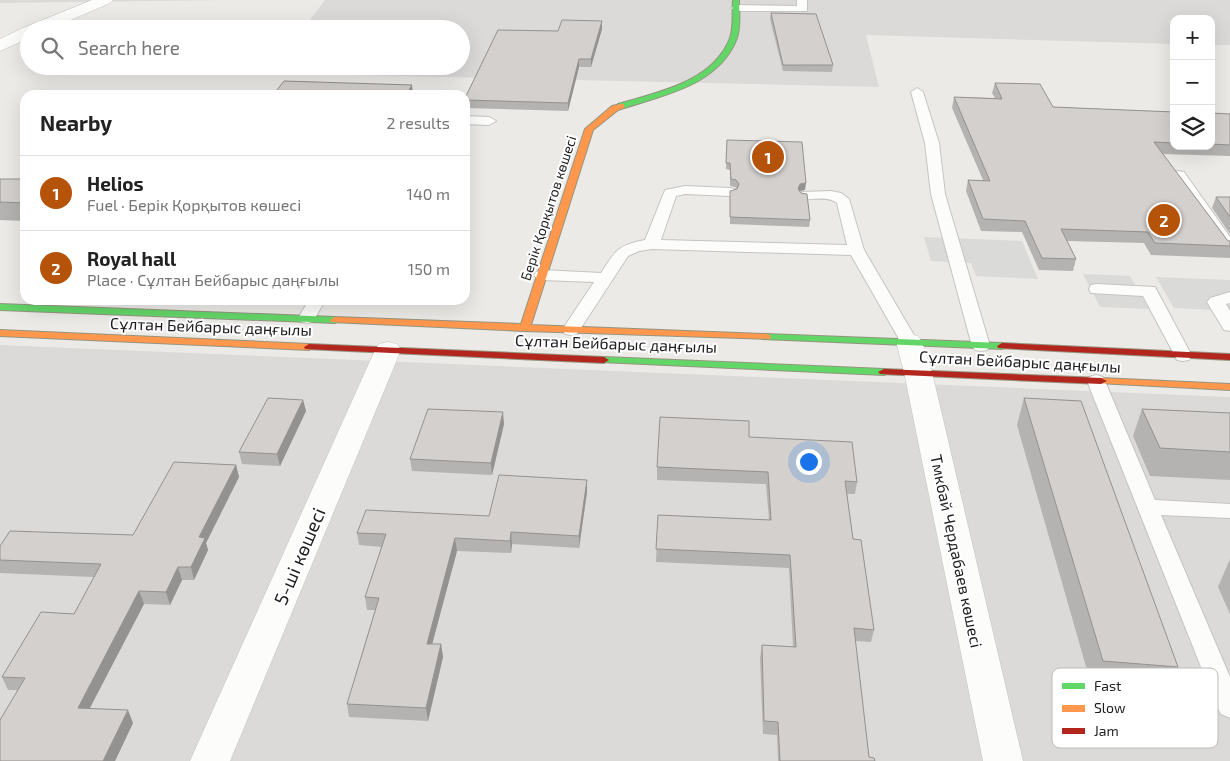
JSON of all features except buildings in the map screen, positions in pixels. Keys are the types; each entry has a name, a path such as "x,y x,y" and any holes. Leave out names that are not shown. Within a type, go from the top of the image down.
{"main road":[{"name":"Берік Қорқытов көшесі","path":"526,328 589,129 615,108 691,83 715,66 732,38 736,4"},
{"name":"Сұлтан Бейбарыс даңғылы","path":"0,307 909,342 1230,357"},
{"name":"Сұлтан Бейбарыс даңғылы","path":"0,334 918,372 1230,387"}],"street":[{"path":"57,20 105,0"},
{"path":"0,46 20,36"},
{"name":"Тмкбай Чердабаев көшесі","path":"909,342 918,372 1003,761"},
{"name":"5-ші көшесі","path":"210,761 388,350"}],"lane":[{"path":"736,4 803,9 802,0"},
{"path":"917,92 932,143 938,194 981,346"},
{"path":"470,120 489,121"},
{"path":"1179,175 1230,248"},
{"path":"652,244 670,193 685,190 730,192"},
{"path":"806,195 829,194 840,197 844,202 856,250 909,342"},
{"path":"571,330 622,253 635,247 652,244 856,250"},
{"path":"542,275 605,278"},
{"path":"1097,289 1148,291 1183,356"},
{"path":"1230,297 1216,302 1230,326"},
{"path":"307,318 314,305"},
{"path":"1096,381 1214,668"},
{"path":"1147,507 1230,511"},
{"path":"1218,677 1230,706"}],"shaded area":[{"path":"0,0 225,0 0,3"},
{"path":"325,0 1230,0 1230,45 1215,45 1215,15 1170,15 1170,44 866,35 879,87 357,75 470,75 470,20 310,20"},
{"path":"924,237 1022,241 1038,279 976,276 971,263 931,261"},
{"path":"1083,274 1130,276 1149,309 1100,307"},
{"path":"1156,277 1230,280 1230,311 1174,308"},
{"path":"0,345 1230,397 1230,761 0,761"}],"traffic: fast":[{"path":"621,106 686,85 714,67 725,54 733,39 736,0"},
{"path":"0,307 335,320"},
{"path":"766,337 1002,346"},
{"path":"604,360 884,372"}],"traffic: slow":[{"path":"525,328 589,129 615,108 621,106"},
{"path":"335,320 766,337"},
{"path":"0,333 309,347"},
{"path":"1101,381 1230,387"}],"traffic: jam":[{"path":"1002,346 1230,357"},
{"path":"309,347 604,360"},
{"path":"884,372 1101,381"}],"place":[{"name":"Helios","path":"768,157"},
{"name":"Royal hall","path":"1164,220"}]}
